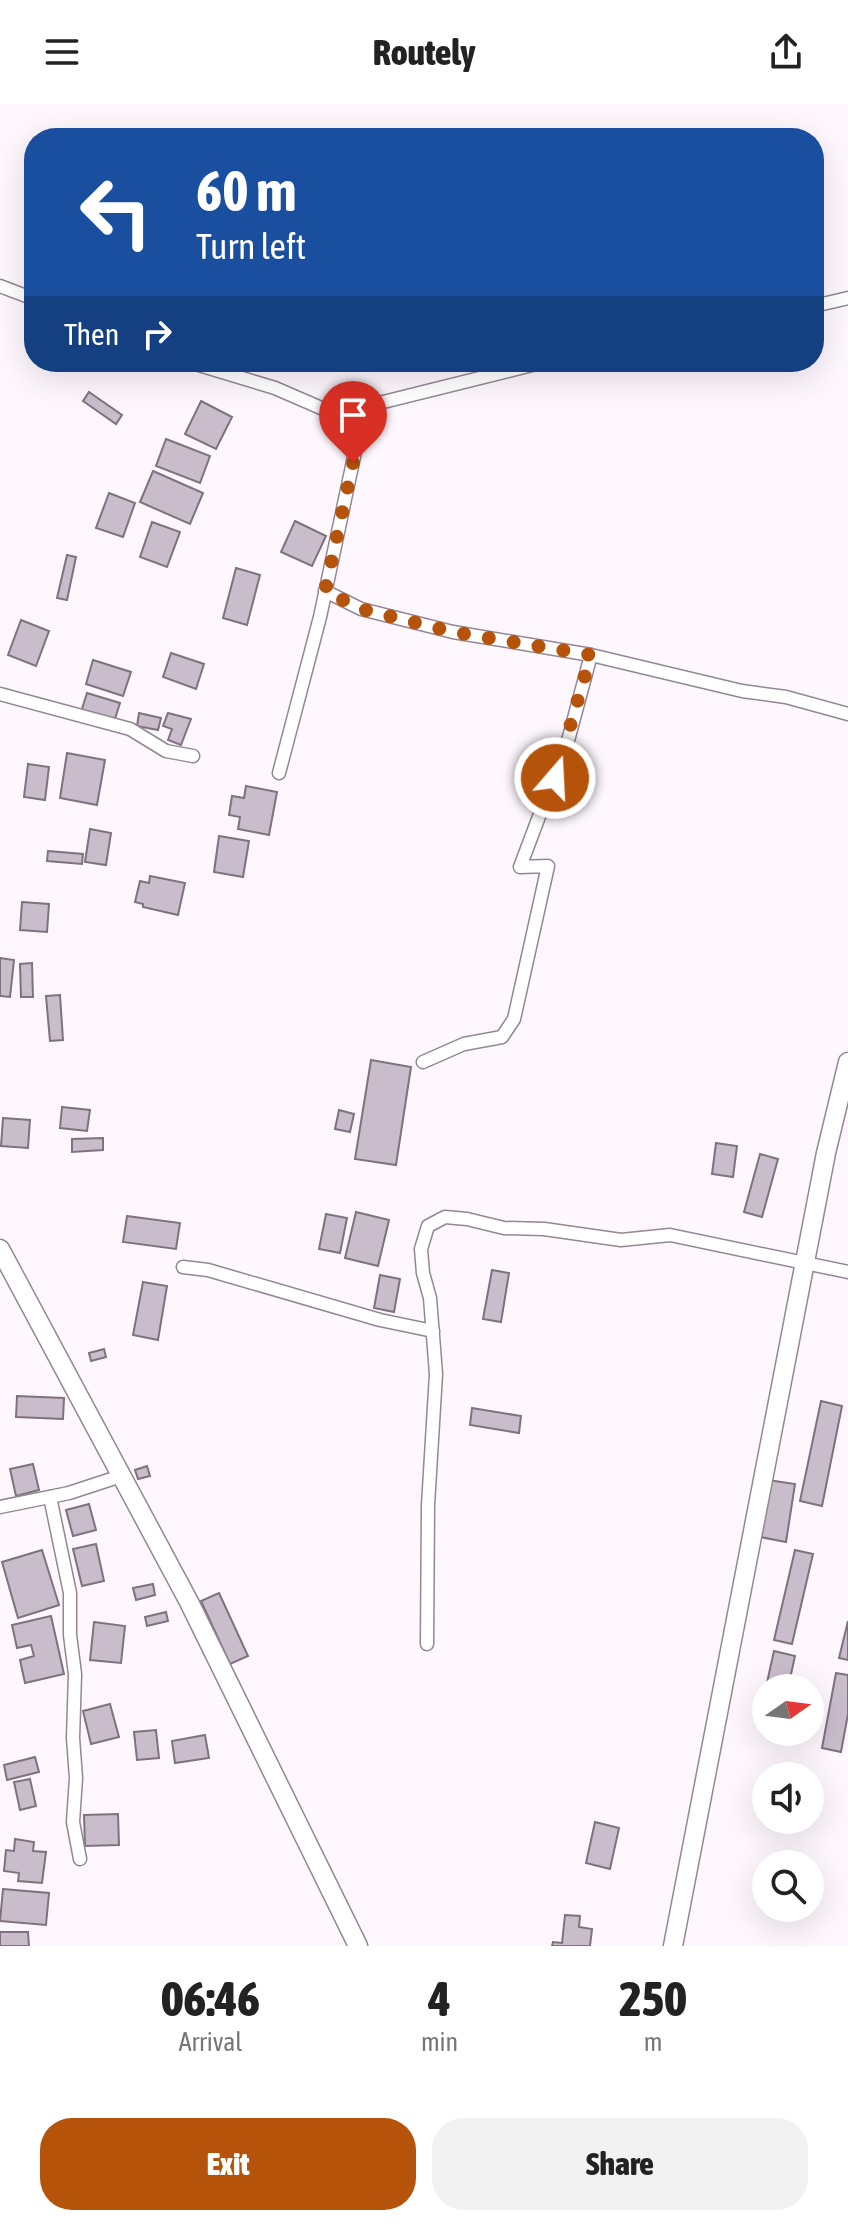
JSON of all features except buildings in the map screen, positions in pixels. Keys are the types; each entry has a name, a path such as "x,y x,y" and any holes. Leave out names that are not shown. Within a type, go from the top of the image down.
{"street":[{"path":"0,286 24,295"},
{"path":"824,304 848,298"},
{"path":"222,372 275,388 335,414 502,372"},
{"path":"279,773 325,591 365,405"},
{"path":"325,591 361,609 453,632 591,655 742,691 786,697 848,714"},
{"path":"423,1062 464,1044 502,1037 514,1019 548,866 520,867 569,737 591,655"},
{"path":"0,694 130,729 166,751 193,756"},
{"path":"673,1946 805,1261 848,1062"},
{"path":"427,1644 428,1505 436,1374 421,1249 428,1226 445,1217 504,1228 544,1229 621,1240 670,1235 848,1272"},
{"path":"0,1249 189,1602 358,1946"},
{"path":"183,1267 208,1270 380,1320 433,1331"},
{"path":"0,1507 50,1497 121,1476"},
{"path":"50,1497 70,1593 70,1635 75,1674 73,1738 76,1778 73,1822 80,1859"}],"route":[{"path":"353,463 325,591 361,609 453,632 591,655 555,778"}]}
